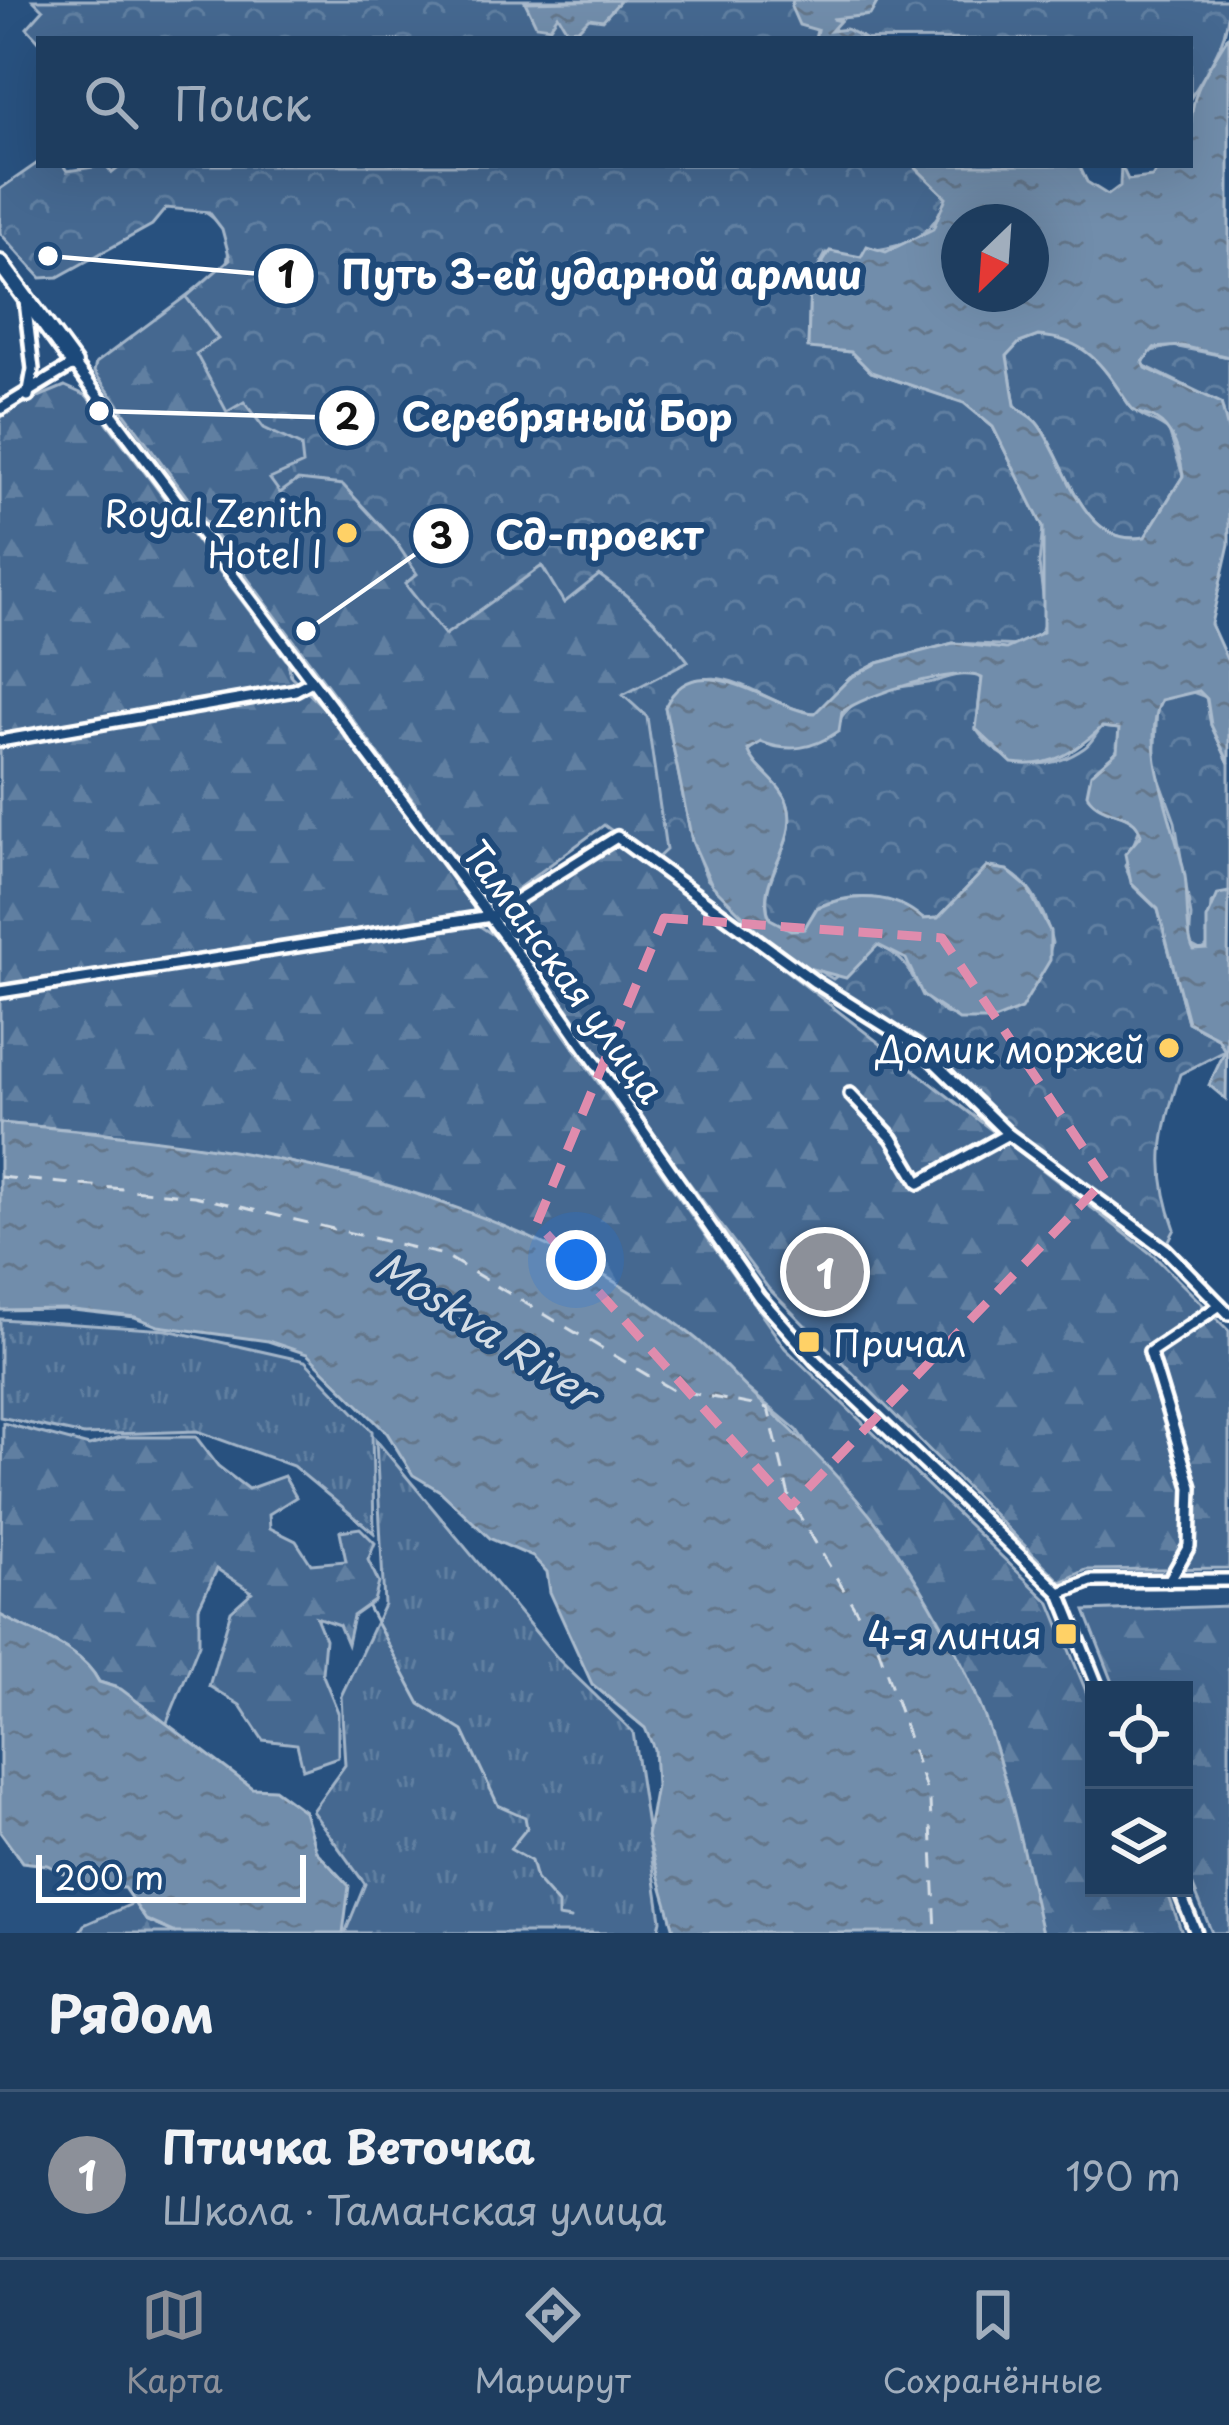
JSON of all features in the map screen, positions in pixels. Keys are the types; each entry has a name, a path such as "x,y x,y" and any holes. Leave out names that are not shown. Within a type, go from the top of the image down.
{"street":[{"name":"Таманская улица","path":"0,263 69,368 491,916 784,1328 1060,1593 1095,1681"},
{"path":"28,396 35,318"},
{"path":"33,360 43,373 69,368"},
{"path":"0,409 69,368"},
{"path":"0,741 295,690 310,682"},
{"path":"0,992 491,916 617,837 815,982 904,1036 1008,1134 1166,1250 1229,1314"},
{"path":"850,1094 892,1138 919,1183 1008,1134"},
{"path":"1169,1581 1189,1546 1191,1487 1150,1352 1220,1305"},
{"path":"1060,1593 1091,1581 1229,1580"},
{"path":"1182,1897 1196,1933"}],"highlighted area":[{"path":"664,918 942,938 1105,1180 791,1506 537,1223"}],"green space":[{"path":"33,0 1229,0 1222,41 1193,94 1193,36 36,38 27,28 43,10"},
{"path":"36,164 36,168 67,171 108,168 112,173 118,168 916,168 946,197 933,223 915,239 865,251 861,257 826,253 810,283 808,347 851,352 871,372 964,402 993,427 1043,527 1039,564 1046,620 1038,638 1021,646 953,643 878,663 850,678 816,713 720,679 701,679 683,688 665,707 692,841 707,879 768,941 833,979 878,945 900,959 925,995 945,1013 970,1019 999,1016 1030,993 1052,943 1045,917 1022,882 987,867 938,918 923,919 886,900 859,897 817,907 804,929 792,930 770,919 767,905 771,879 787,838 789,810 782,792 748,750 761,742 776,746 827,739 847,710 868,695 962,674 982,678 976,729 986,742 1011,758 1054,762 1084,748 1102,727 1119,729 1121,744 1108,763 1094,772 1088,797 1140,828 1125,866 1134,887 1158,910 1188,1022 1218,1038 1225,1051 1180,1074 1173,1095 1162,1151 1164,1188 1175,1229 1167,1244 1010,1129 920,1040 802,970 654,861 666,850 647,717 623,695 688,661 625,594 599,575 564,603 542,566 445,635 405,584 417,574 395,541 343,485 298,480 280,493 270,479 303,464 301,446 264,428 244,402 227,412 196,354 218,339 186,297 230,259 222,229 209,212 166,208 152,225 58,277 41,278 0,233 0,189"},
{"path":"219,168 235,168 809,302 992,647 969,643 671,725 697,856 674,875 604,825 497,904 490,904 94,372 96,363 225,267 228,246 221,226 205,212 185,207"},
{"path":"1038,336 1083,349 1134,410 1169,431 1183,476 1145,537 1123,537 1104,529 1090,515 1048,438 1015,405 1007,356 1019,343"},
{"path":"1173,346 1229,357 1229,434 1221,403 1143,365 1147,352"},
{"path":"65,386 87,396 288,662 291,676 325,709 473,903 475,923 495,936 785,1348 1050,1603 1085,1689 1085,1897 1169,1897 1182,1933 1042,1933 975,1692 797,1430 566,1254 430,1198 357,1176 101,1132 0,1123 0,404 18,397 24,403"},
{"path":"1187,690 1206,697 1211,725 1229,763 1229,892 1211,904 1208,945 1202,951 1189,944 1191,916 1175,822 1154,764 1157,707 1164,697"},
{"path":"620,842 1154,1256 1229,1331 1229,1568 1086,1570 1061,1582 768,1288 500,930 505,917"},
{"path":"0,1319 167,1330 305,1361 372,1431 374,1533 293,1466 197,1431 84,1435 0,1417"},
{"path":"3,1423 89,1446 121,1437 196,1437 218,1466 248,1489 284,1476 296,1497 269,1514 270,1528 296,1541 311,1564 346,1561 340,1531 360,1528 375,1543 368,1560 379,1583 374,1601 353,1616 347,1644 339,1625 316,1617 325,1639 322,1673 338,1712 338,1757 303,1769 297,1744 263,1740 240,1705 209,1686 231,1611 252,1592 217,1569 199,1607 199,1644 166,1725 117,1687 99,1682 69,1650 0,1615"},
{"path":"376,1440 559,1660 633,1732 661,1920 658,1933 345,1933 365,1884 312,1811 345,1765 341,1696 384,1605"},
{"path":"1229,1606 1229,1933 1212,1933 1193,1886 1193,1681 1112,1681 1085,1611"},
{"path":"134,1903 146,1920 176,1933 79,1933 84,1925"}],"water":[{"path":"621,0 603,20 589,18 578,29 567,30 558,15 550,27 536,25 525,2"},
{"path":"793,0 878,0 870,15 832,19 840,21 831,31 846,29 860,36 816,36 817,30 799,25"},
{"path":"1229,35 1229,357 1182,346 1154,348 1143,362 1146,368 1221,403 1229,434 1229,544 1211,624 1229,664 1229,763 1211,725 1207,699 1199,691 1161,700 1154,741 1185,876 1194,950 1207,949 1207,919 1218,894 1229,892 1226,1099 1209,1085 1225,1051 1218,1038 1188,1022 1158,909 1131,883 1125,854 1141,835 1137,826 1100,807 1087,794 1091,774 1117,751 1119,729 1102,727 1051,761 1012,763 976,729 982,678 954,675 912,683 854,705 842,712 839,731 820,742 791,748 761,742 748,750 782,792 789,810 787,838 767,892 767,905 770,919 791,930 804,929 817,908 844,899 886,900 923,919 938,918 987,867 1007,870 1027,887 1050,931 1050,960 1021,1009 994,1020 959,1020 923,996 906,959 878,945 846,978 808,968 768,941 712,885 692,841 665,707 679,688 696,680 715,679 815,713 850,678 878,663 953,643 1006,649 1043,632 1043,527 993,427 964,403 871,372 851,352 808,348 810,283 830,251 861,257 867,246 886,252 933,229 941,209 941,312 1049,312 1049,204 943,204 946,197 916,168 1080,168 1087,182 1108,195 1120,186 1121,168 1128,180 1152,177 1158,168 1193,168 1196,94","holes":["1038,336 1070,343 1103,368 1132,409 1154,418 1172,436 1183,476 1145,537 1123,537 1090,515 1037,423 1015,405 1007,356 1019,343"]},
{"name":"Moskva River","path":"0,1123 183,1143 274,1159 364,1179 452,1206 537,1241 618,1284 694,1337 826,1464 882,1531 930,1603 973,1688 995,1747 1042,1933 675,1933 647,1836 656,1786 654,1749 645,1728 592,1684 550,1592 547,1572 533,1557 491,1539 440,1491 413,1475 387,1433 307,1354 268,1341 158,1326 135,1317 64,1309 0,1310"},
{"path":"0,1615 69,1650 99,1682 121,1689 252,1788 274,1789 304,1811 316,1851 349,1886 343,1933 176,1933 146,1920 124,1888 92,1887 47,1865 22,1862 0,1832"}],"waterway":[{"path":"368,1607 420,1704 463,1731 498,1805 525,1817 527,1828 510,1849 531,1861 536,1879 558,1904 558,1917 571,1919"}],"ferry route":[{"path":"0,1177 194,1196 444,1255 671,1389 768,1408 790,1500 878,1647 930,1801 936,1933"}],"place":[{"name":"Путь 3-ей ударной армии","path":"48,256"},
{"name":"Серебряный Бор","path":"99,411"},
{"name":"Royal Zenith Hotel I","path":"347,533"},
{"name":"Сд-проект","path":"306,631"},
{"name":"Домик моржей","path":"1169,1048"},
{"name":"Птичка Веточка","path":"825,1272"},
{"name":"Причал","path":"809,1342"},
{"name":"4-я линия","path":"1066,1634"}]}
